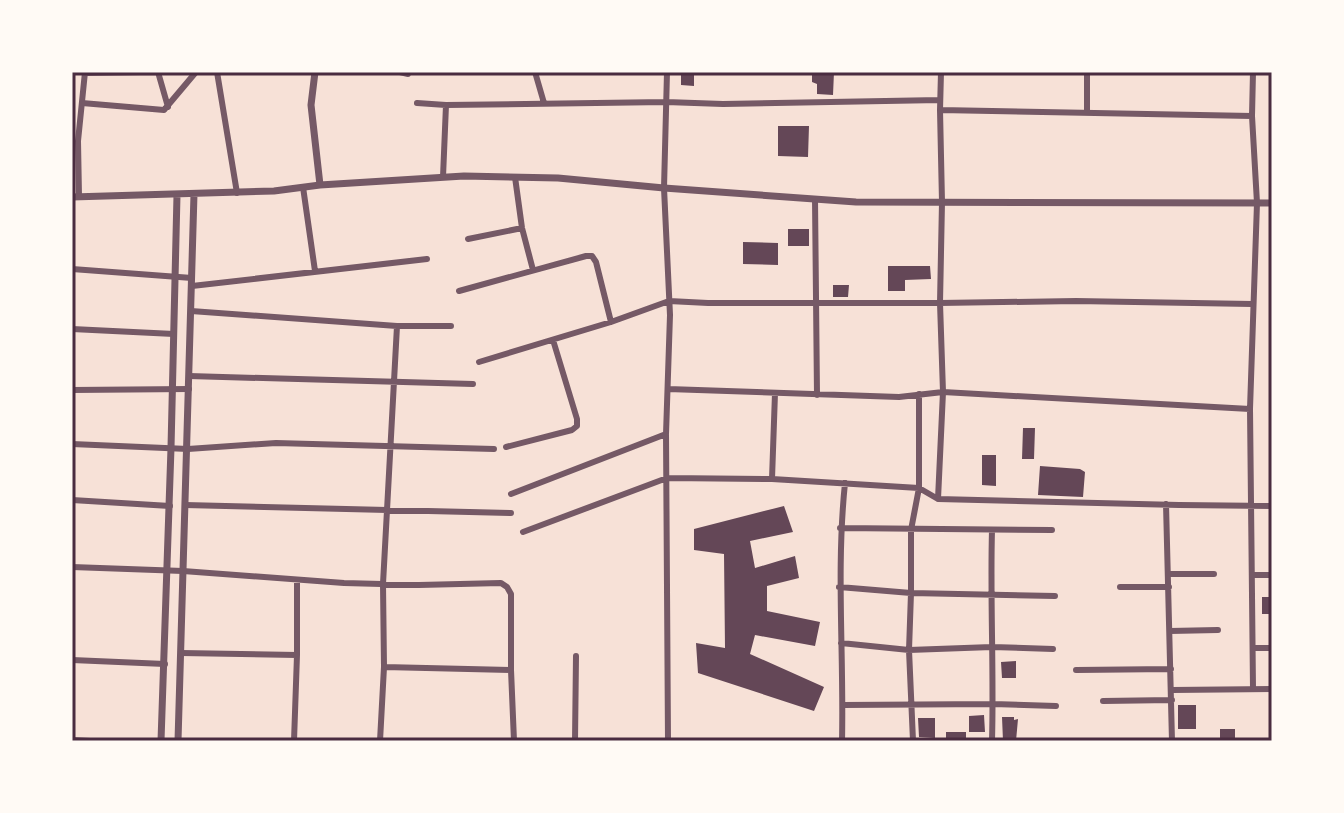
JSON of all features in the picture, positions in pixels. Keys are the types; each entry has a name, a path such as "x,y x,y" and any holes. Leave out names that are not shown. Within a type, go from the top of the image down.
{"street":[{"path":"168,107 158,72 85,72 75,140 75,196 237,193 443,177 515,177 856,202 1272,203"},
{"path":"82,103 160,111 168,107 196,72"},
{"path":"217,72 237,193"},
{"path":"315,72 311,105 320,185"},
{"path":"535,72 544,103"},
{"path":"667,72 664,188 669,301 666,434 668,741"},
{"path":"938,499 943,392 940,303 941,72"},
{"path":"1087,72 1087,112"},
{"path":"1253,72 1257,203 1250,409 1253,688"},
{"path":"417,103 723,104 940,100"},
{"path":"443,177 446,105"},
{"path":"940,110 1252,116"},
{"path":"515,177 522,228 533,270"},
{"path":"303,187 315,271"},
{"path":"178,741 194,194"},
{"path":"161,741 177,195"},
{"path":"815,199 817,395"},
{"path":"468,239 522,228"},
{"path":"459,291 592,256 611,322"},
{"path":"72,269 175,277 192,282 427,259"},
{"path":"479,362 669,301 1252,304"},
{"path":"191,311 397,326 451,326"},
{"path":"380,741 384,667 383,584 397,326"},
{"path":"72,329 174,334"},
{"path":"506,447 572,430 577,426 553,340"},
{"path":"189,376 473,384"},
{"path":"72,390 189,389"},
{"path":"668,389 899,397 943,392 1250,409"},
{"path":"772,479 775,393"},
{"path":"913,741 909,650 911,530 919,488 919,394"},
{"path":"511,494 666,434"},
{"path":"72,444 188,449 276,443 494,449"},
{"path":"523,532 667,478 772,479 919,488 938,499 1272,506"},
{"path":"842,741 839,587 845,483"},
{"path":"72,500 170,506"},
{"path":"1166,504 1172,741"},
{"path":"185,505 511,513"},
{"path":"840,528 1052,530"},
{"path":"992,530 992,741"},
{"path":"72,567 383,584 501,583 511,594 514,741"},
{"path":"1168,574 1214,574"},
{"path":"1252,575 1272,575"},
{"path":"294,741 297,580"},
{"path":"839,587 911,593 1055,596"},
{"path":"1120,587 1169,587"},
{"path":"1170,631 1218,630"},
{"path":"841,643 909,650 992,647 1053,649"},
{"path":"1253,648 1272,648"},
{"path":"181,653 297,655"},
{"path":"575,741 576,656"},
{"path":"72,660 165,664"},
{"path":"384,667 511,670"},
{"path":"1076,670 1171,669"},
{"path":"1172,690 1272,689"},
{"path":"1103,701 1172,700"},
{"path":"843,705 1056,706"},
{"path":"72,740 90,741"}],"building":[{"path":"812,72 834,72 833,95 817,94"},
{"path":"681,74 694,74 694,86 681,85"},
{"path":"778,126 809,126 808,157 778,156"},
{"path":"788,229 809,229 809,246 788,246"},
{"path":"743,242 778,243 778,265 743,264"},
{"path":"888,266 930,266 931,279 905,280 905,291 888,291"},
{"path":"833,285 849,285 848,297 833,297"},
{"path":"1023,428 1035,428 1034,459 1022,459"},
{"path":"982,455 996,455 996,486 982,485"},
{"path":"1040,466 1085,472 1083,497 1038,495"},
{"path":"784,506 793,532 750,541 755,568 795,556 799,578 767,586 767,611 820,622 815,646 755,635 750,654 824,687 814,711 698,673 696,643 725,648 724,554 694,550 694,529"},
{"path":"1262,597 1272,597 1272,614 1262,614"},
{"path":"1016,661 1016,678 1002,678 1001,662"},
{"path":"1178,705 1196,705 1196,729 1178,729"},
{"path":"984,715 985,732 969,732 969,716"},
{"path":"1002,717 1018,719 1016,741 1003,741"},
{"path":"918,718 935,718 935,738 919,737"},
{"path":"1220,729 1235,729 1235,741 1220,741"},
{"path":"946,732 966,732 966,741 946,741"}]}
